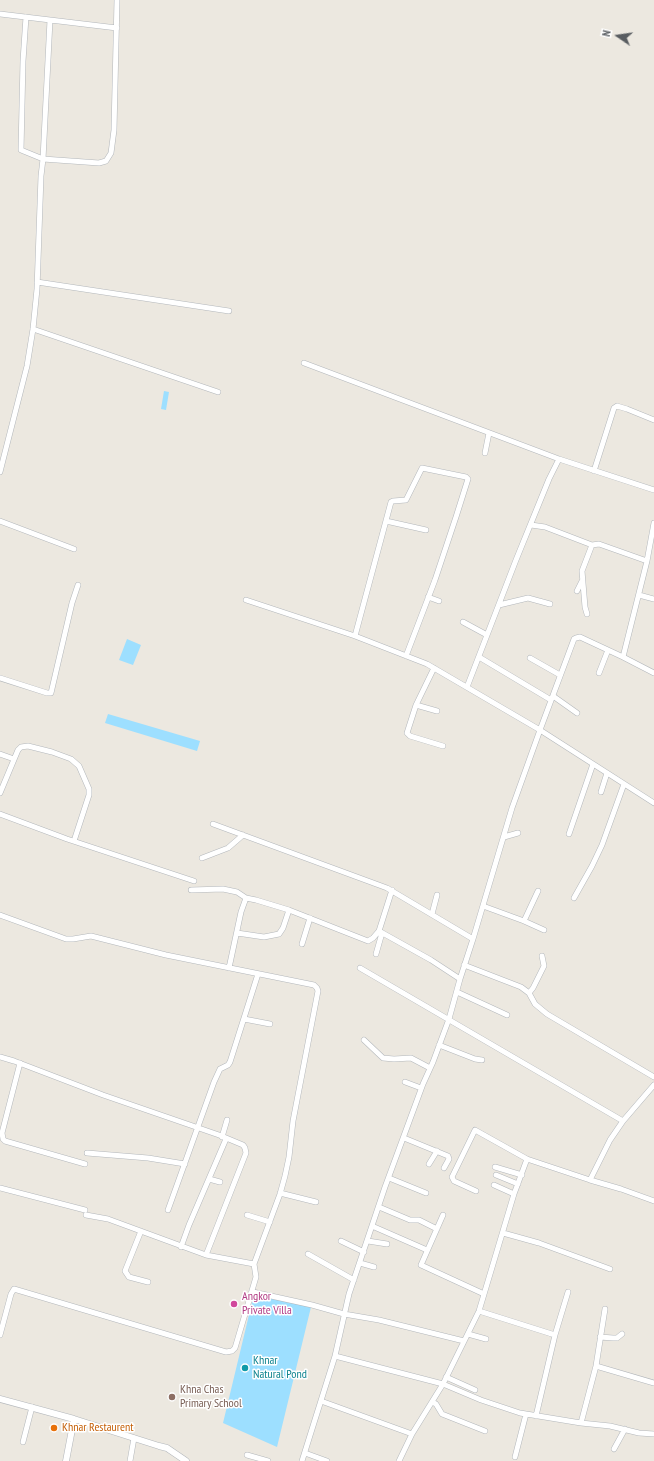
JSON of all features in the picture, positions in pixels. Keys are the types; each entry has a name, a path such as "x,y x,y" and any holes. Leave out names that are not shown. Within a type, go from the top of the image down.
{"street":[{"path":"26,17 23,62 21,150 43,159 99,164 106,161 111,153 114,130 117,0"},
{"path":"0,14 116,28"},
{"path":"0,472 27,366 33,330 37,282 41,176 50,20"},
{"path":"37,282 229,311"},
{"path":"33,330 218,392"},
{"path":"304,363 559,459 654,490"},
{"path":"594,471 614,408 617,406 654,420"},
{"path":"485,453 490,433"},
{"path":"467,687 549,479 559,459"},
{"path":"355,636 391,502 406,500 422,468 467,478 456,517 406,656"},
{"path":"0,521 74,549"},
{"path":"386,521 426,530"},
{"path":"623,657 647,562 654,523"},
{"path":"531,524 550,528 592,545 599,544 647,562"},
{"path":"587,614 582,571 592,545"},
{"path":"577,591 583,581"},
{"path":"0,678 46,693 52,693 72,603 78,585"},
{"path":"639,595 654,599"},
{"path":"428,597 439,601"},
{"path":"499,605 528,598 550,604"},
{"path":"246,600 355,636 434,668 540,730 607,772 654,804"},
{"path":"463,622 487,635"},
{"path":"302,1461 335,1356 349,1294 421,1088 449,1019 512,808 574,639 580,637 654,673"},
{"path":"599,673 608,650"},
{"path":"479,657 577,713"},
{"path":"530,658 560,675"},
{"path":"434,668 416,705 407,733 410,736 443,746"},
{"path":"416,705 438,711"},
{"path":"0,793 19,748 28,746 52,752 71,759 79,766 89,789 89,795 74,841"},
{"path":"0,754 14,759"},
{"path":"569,834 593,764"},
{"path":"602,792 607,772"},
{"path":"574,898 602,845 624,784"},
{"path":"0,814 74,841 194,881"},
{"path":"213,824 392,890 473,939"},
{"path":"504,836 518,833"},
{"path":"202,858 228,848 243,835"},
{"path":"191,890 223,889 237,892 246,898 289,910 368,941 380,932"},
{"path":"376,954 380,932 392,890"},
{"path":"524,921 538,891"},
{"path":"432,914 437,895"},
{"path":"229,968 241,912 246,898"},
{"path":"483,906 544,930"},
{"path":"237,933 264,937 279,934 289,910"},
{"path":"0,915 66,938 73,939 91,936 166,955 314,985 318,991 293,1121 289,1157 280,1193 254,1264 256,1277 253,1292 235,1348 232,1351 226,1352 14,1289 11,1294 0,1335"},
{"path":"302,944 310,918"},
{"path":"380,932 431,960 460,979"},
{"path":"529,993 544,966 542,956"},
{"path":"464,965 521,987 529,993 535,1004 544,1011 654,1077"},
{"path":"360,968 623,1121"},
{"path":"168,1210 214,1082 220,1069 228,1065 230,1062 258,974"},
{"path":"457,992 507,1015"},
{"path":"244,1019 270,1024"},
{"path":"364,1040 383,1058 411,1058 430,1068"},
{"path":"439,1045 475,1059 482,1060"},
{"path":"0,1057 198,1128 243,1146 246,1153 206,1255"},
{"path":"20,1063 2,1133 3,1139 5,1141 85,1164"},
{"path":"404,1082 421,1088"},
{"path":"590,1180 610,1140 623,1121 654,1085"},
{"path":"181,1247 224,1138 227,1120"},
{"path":"476,1191 454,1181 452,1177 475,1130 527,1159 654,1200"},
{"path":"404,1138 448,1156 449,1159 444,1168"},
{"path":"429,1164 436,1151"},
{"path":"87,1153 148,1158 185,1164"},
{"path":"399,1461 412,1434 443,1384 479,1312 514,1194 527,1159"},
{"path":"495,1167 522,1175"},
{"path":"496,1176 518,1184"},
{"path":"389,1178 426,1193"},
{"path":"209,1179 220,1182"},
{"path":"494,1185 514,1194"},
{"path":"0,1188 86,1212 206,1255 254,1264"},
{"path":"280,1193 316,1202"},
{"path":"379,1206 410,1220 419,1220 437,1228"},
{"path":"247,1215 270,1222"},
{"path":"443,1215 422,1262 422,1266 484,1294"},
{"path":"372,1226 427,1250"},
{"path":"141,1231 125,1271 129,1277 148,1282"},
{"path":"503,1232 539,1243 610,1269"},
{"path":"341,1241 364,1252"},
{"path":"368,1241 387,1244"},
{"path":"308,1254 354,1280"},
{"path":"360,1263 374,1267"},
{"path":"253,1292 312,1305 344,1314 379,1320 464,1341"},
{"path":"536,1416 555,1335 568,1292"},
{"path":"581,1423 596,1366 605,1309"},
{"path":"479,1312 555,1335"},
{"path":"468,1334 486,1339"},
{"path":"600,1337 617,1338 622,1334"},
{"path":"335,1356 443,1384 481,1400 526,1414 610,1426 639,1433 654,1434"},
{"path":"596,1366 654,1383"},
{"path":"446,1377 475,1390"},
{"path":"0,1399 74,1419 167,1448 186,1461"},
{"path":"321,1401 412,1434"},
{"path":"432,1402 436,1404 442,1414 485,1431"},
{"path":"23,1442 32,1407"},
{"path":"515,1457 526,1414"},
{"path":"66,1461 74,1419"},
{"path":"614,1449 625,1429"},
{"path":"130,1461 134,1438"},
{"path":"305,1453 327,1461"},
{"path":"247,1455 268,1461"}],"water":[{"path":"164,391 169,392 166,410 161,409"},
{"path":"127,639 141,645 133,665 119,660"},
{"path":"108,714 200,741 197,751 105,723"},
{"path":"254,1294 311,1307 277,1447 223,1423"}],"place":[{"name":"Angkor Private Villa","path":"234,1304"},
{"name":"Khnar Natural Pond","path":"245,1368"},
{"name":"Khna Chas Primary School","path":"172,1397"},
{"name":"Khnar Restaurent","path":"54,1428"}]}
